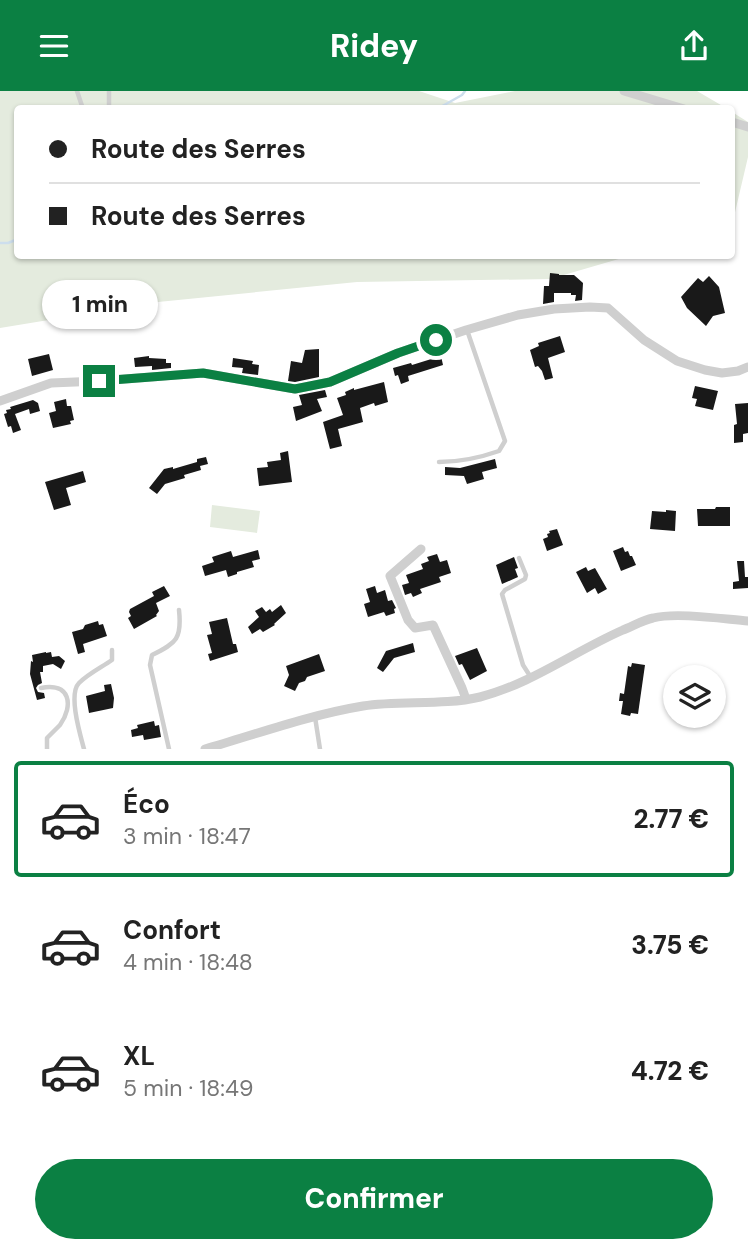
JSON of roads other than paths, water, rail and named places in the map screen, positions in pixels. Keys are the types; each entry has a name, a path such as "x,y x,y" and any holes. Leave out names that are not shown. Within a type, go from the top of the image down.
{"street":[{"path":"624,91 671,105"},
{"path":"0,401 51,383 203,373 295,389 330,382 398,353 518,315 590,307 608,308 644,340 677,361 722,373 748,367"},
{"path":"421,549 390,576 408,620 415,628 433,625 466,699"},
{"path":"205,749 314,716 366,706 466,699 496,692 602,639 653,617 748,621"}],"lane":[{"path":"439,462 457,462 487,456 499,451 505,441 466,330"},
{"path":"519,558 525,579 502,594 523,665 530,677"},
{"path":"169,749 150,664 152,655 167,648 176,639 180,627 179,610"},
{"path":"84,749 77,722 75,689 79,683 112,660 113,650"},
{"path":"41,688 58,688 66,695 68,703 60,725 47,738 47,749"},
{"path":"314,716 320,749"}],"waterway":[{"path":"444,105 465,91"},
{"path":"0,243 14,241"}]}
